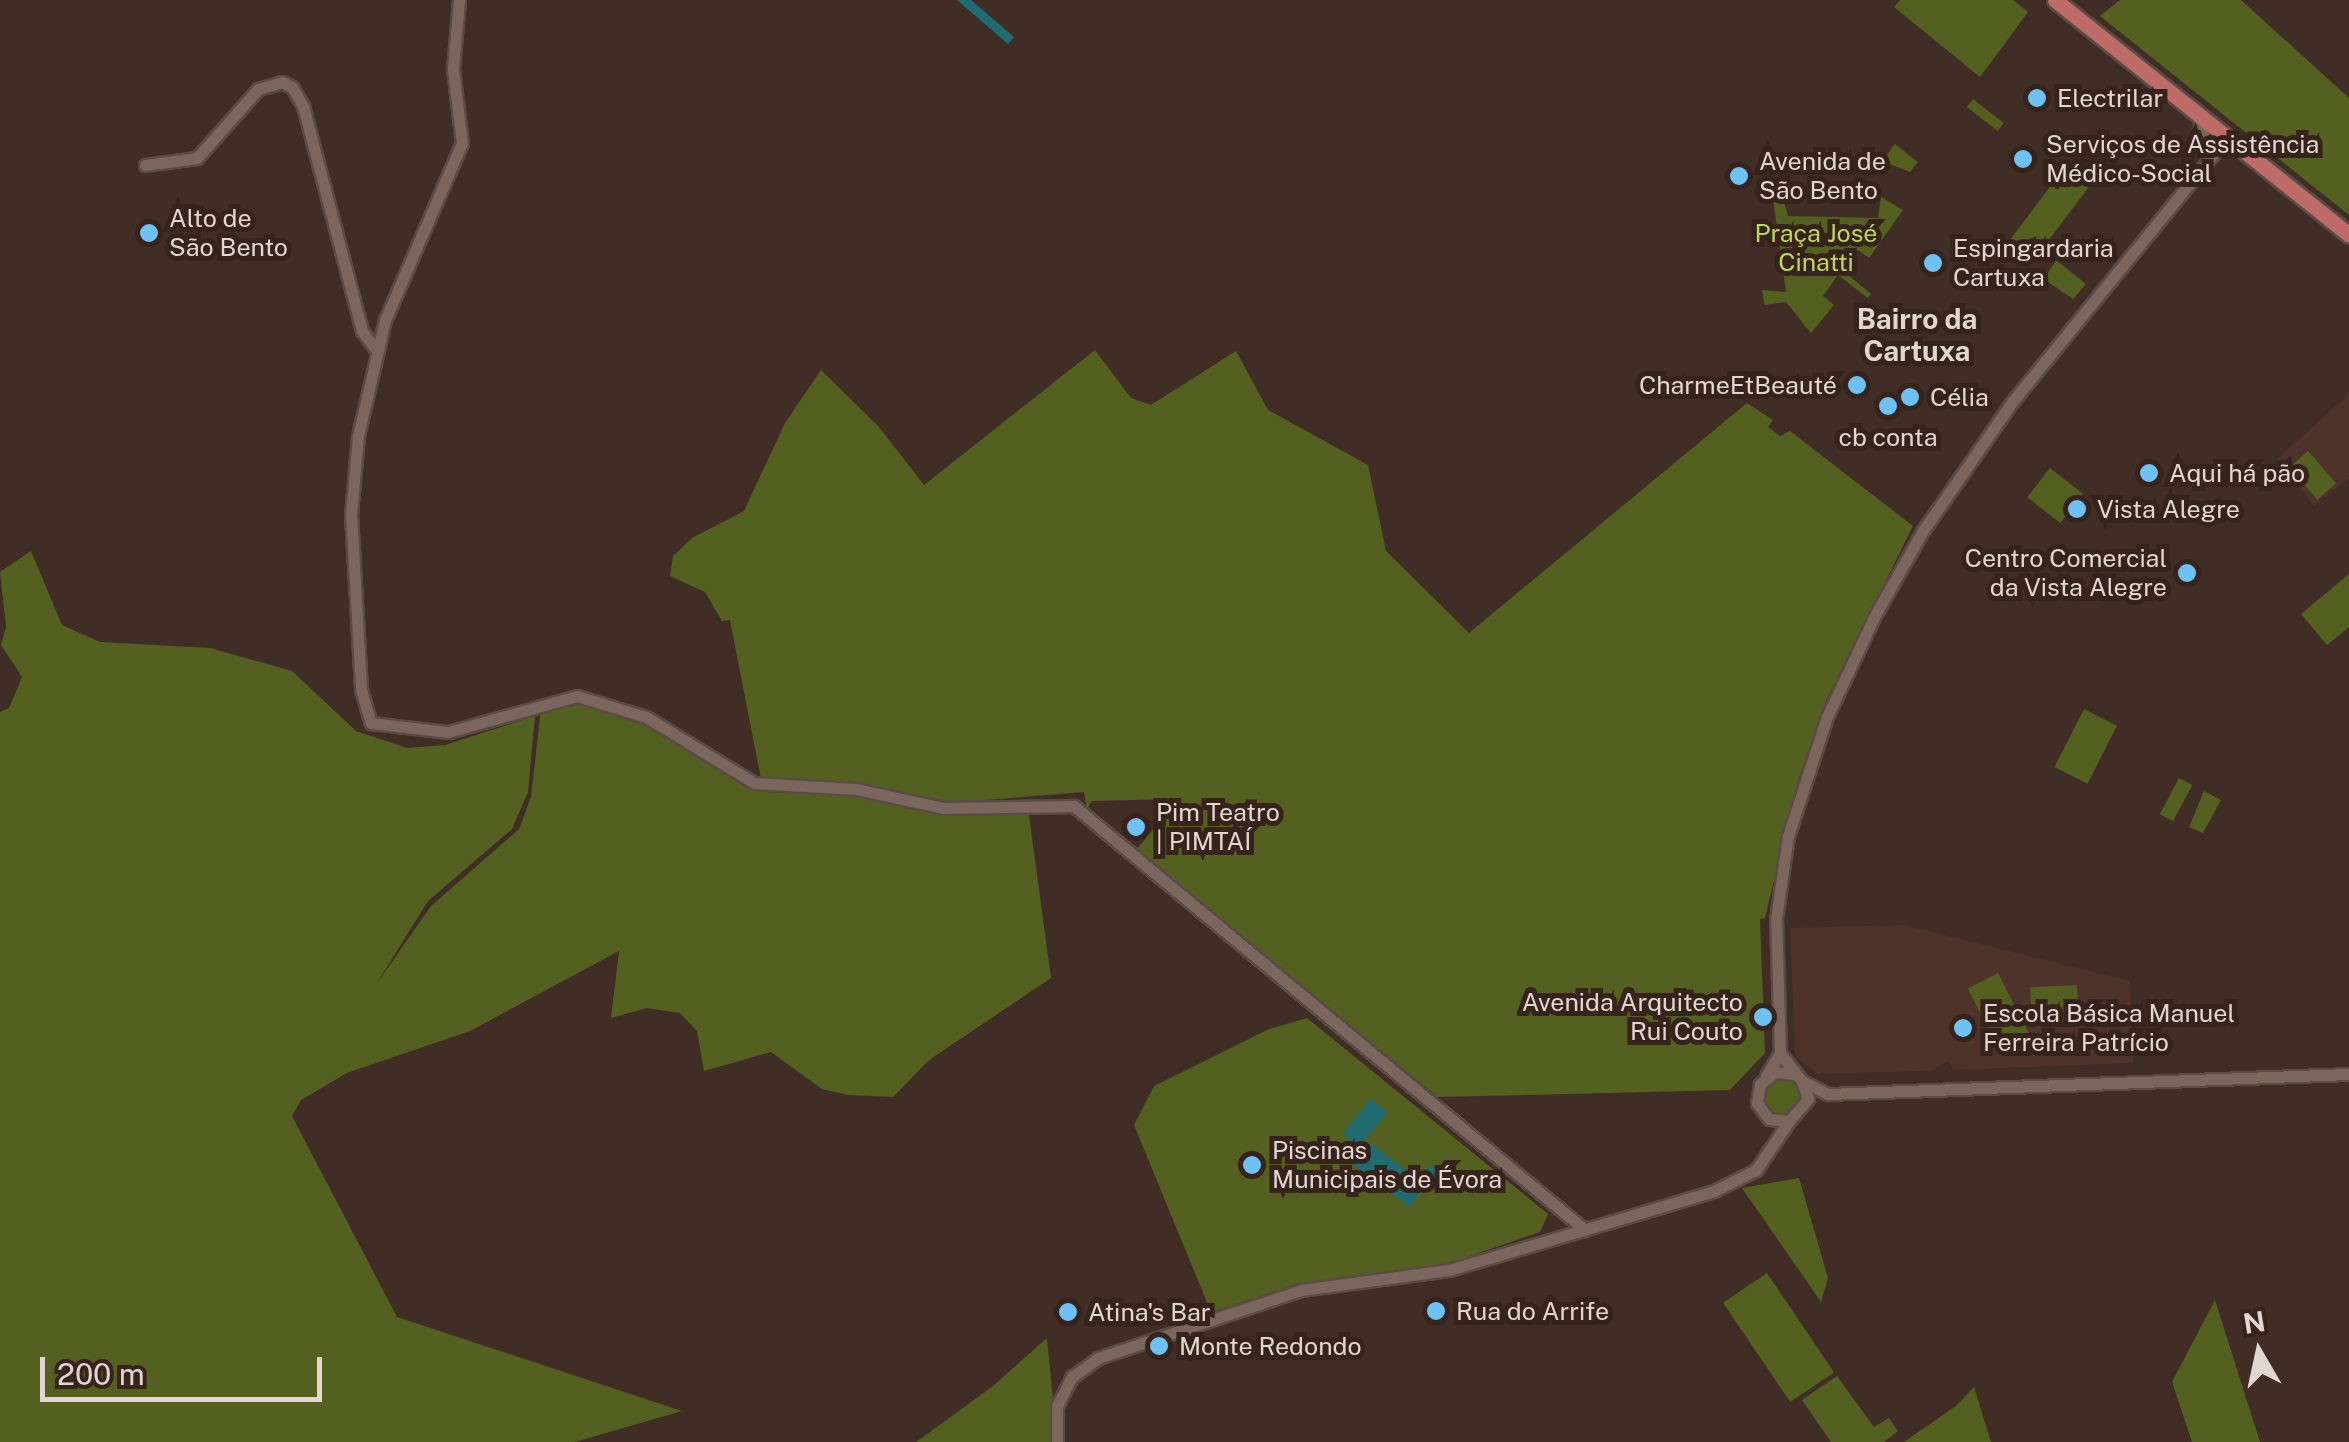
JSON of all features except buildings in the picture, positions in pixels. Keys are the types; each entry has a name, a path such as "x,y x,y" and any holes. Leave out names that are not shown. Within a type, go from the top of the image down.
{"main road":[{"path":"2055,0 2349,235"}],"street":[{"path":"459,0 452,68 462,143 375,348 351,514 361,690 372,722 448,732 578,696 646,717 754,784 856,789 943,808 1074,806 1586,1230"},
{"path":"145,165 197,158 258,89 282,82 292,87 303,106 362,331 375,348"},
{"path":"2197,112 2210,154"},
{"path":"1777,1145 1770,1119 1757,1104 1766,1076 1780,1053 1778,880 1843,684 1930,521 2012,402 2227,137"},
{"path":"2210,154 2248,154"},
{"path":"1780,1053 1798,1077 1828,1094"},
{"path":"1058,1442 1057,1406 1072,1377 1098,1358 1301,1290 1449,1270 1714,1191 1756,1170 1777,1145 1789,1121 1828,1094 2349,1074"},
{"path":"1766,1076 1798,1077"},
{"path":"1798,1077 1804,1109"},
{"path":"1770,1119 1789,1121"}],"shaded area":[{"path":"2349,394 2349,479 2314,506 2277,459"},
{"name":"Escola Básica Manuel Ferreira Patrício","path":"1904,925 2130,981 2133,1063 1953,1070 1948,1061 1931,1071 1817,1074 1795,1056 1790,928"}],"green space":[{"path":"1900,0 2013,0 2028,12 1980,77 1894,7"},
{"path":"2120,0 2241,0 2349,98 2349,215 2100,16"},
{"path":"1973,99 2004,123 1998,131 1967,107"},
{"path":"1895,144 1918,162 1910,172 1882,161"},
{"path":"2068,163 2093,182 2030,266 2005,247"},
{"name":"Praça José Cinatti","path":"1792,191 1783,198 1788,216 1878,218 1881,197 1903,210 1869,258 1858,250 1842,270 1871,294 1868,298 1838,275 1823,296 1834,305 1811,333 1786,302 1765,305 1762,290 1786,292 1773,199 1767,196"},
{"path":"2056,260 2086,284 2073,299 2044,279"},
{"path":"1095,350 1131,398 1151,405 1236,351 1268,410 1368,465 1386,551 1469,633 1747,403 1773,420 1768,427 1780,436 1790,431 1913,526 1826,701 1798,781 1765,918 1760,919 1765,1053 1730,1090 1438,1097 1087,811 1084,792 950,803 884,789 761,779 730,620 722,621 705,592 670,576 673,556 692,538 744,511 785,423 821,370 879,427 924,485","holes":["1178,799 1137,849 1087,808 1092,801"]},
{"path":"2308,451 2336,483 2317,500 2289,467"},
{"path":"2050,468 2083,494 2060,523 2027,497"},
{"path":"31,551 62,625 100,642 210,648 292,671 356,731 407,748 445,745 535,716 528,792 512,829 428,901 375,986 431,906 519,829 531,797 541,708 566,702 646,722 765,792 868,794 956,814 1028,808 1051,978 929,1060 893,1097 848,1095 822,1089 771,1052 704,1071 697,1031 680,1013 647,1008 611,1018 619,951 470,1031 347,1073 301,1100 292,1116 397,1317 682,1411 575,1442 0,1442 0,712 9,708 22,677 1,645 6,627 0,572"},
{"path":"2349,574 2349,627 2327,645 2301,614"},
{"path":"2084,709 2117,726 2087,784 2054,767"},
{"path":"2179,778 2192,785 2173,821 2160,814"},
{"path":"2204,791 2221,800 2203,833 2189,827"},
{"path":"1998,973 2028,1033 1998,1048 1968,988"},
{"path":"2077,985 2079,1021 2032,1023 2030,987"},
{"name":"Piscinas Municipais de Évora","path":"1307,1018 1548,1214 1540,1232 1444,1265 1301,1284 1211,1312 1134,1125 1154,1086 1269,1029"},
{"path":"1781,1077 1794,1083 1800,1096 1794,1109 1781,1115 1768,1109 1762,1096 1768,1083"},
{"path":"1799,1178 1828,1278 1821,1302 1742,1188"},
{"path":"1767,1273 1834,1372 1790,1402 1723,1303"},
{"path":"2215,1300 2260,1442 2192,1442 2172,1382"},
{"path":"1047,1338 1057,1442 916,1442 992,1387"},
{"path":"1837,1376 1874,1427 1889,1418 1898,1431 1884,1442 1831,1442 1802,1400"},
{"path":"1974,1387 1991,1442 1904,1442 1956,1406"}],"water":[{"path":"957,0 971,0 1014,37 1008,44"},
{"path":"1371,1099 1387,1112 1359,1147 1343,1134"},
{"path":"1370,1143 1426,1185 1410,1207 1354,1165"},
{"path":"1435,1165 1458,1171 1452,1190 1439,1192 1419,1174"}],"place":[{"name":"Electrilar","path":"2037,98"},
{"name":"Serviços de Assistência Médico-Social","path":"2023,159"},
{"name":"Avenida de São Bento","path":"1739,176"},
{"name":"Alto de São Bento","path":"149,233"},
{"name":"Espingardaria Cartuxa","path":"1933,263"},
{"name":"CharmeEtBeauté","path":"1857,385"},
{"name":"Célia","path":"1910,397"},
{"name":"cb conta","path":"1888,406"},
{"name":"Aqui há pão","path":"2149,473"},
{"name":"Vista Alegre","path":"2077,509"},
{"name":"Centro Comercial da Vista Alegre","path":"2187,573"},
{"name":"Pim Teatro | PIMTAÍ","path":"1136,827"},
{"name":"Avenida Arquitecto Rui Couto","path":"1763,1017"},
{"name":"Escola Básica Manuel Ferreira Patrício","path":"1963,1028"},
{"name":"Piscinas Municipais de Évora","path":"1252,1165"},
{"name":"Rua do Arrife","path":"1436,1311"},
{"name":"Atina's Bar","path":"1068,1312"},
{"name":"Monte Redondo","path":"1159,1346"}],"district":[{"name":"Bairro da Cartuxa","path":"1917,335"}]}
